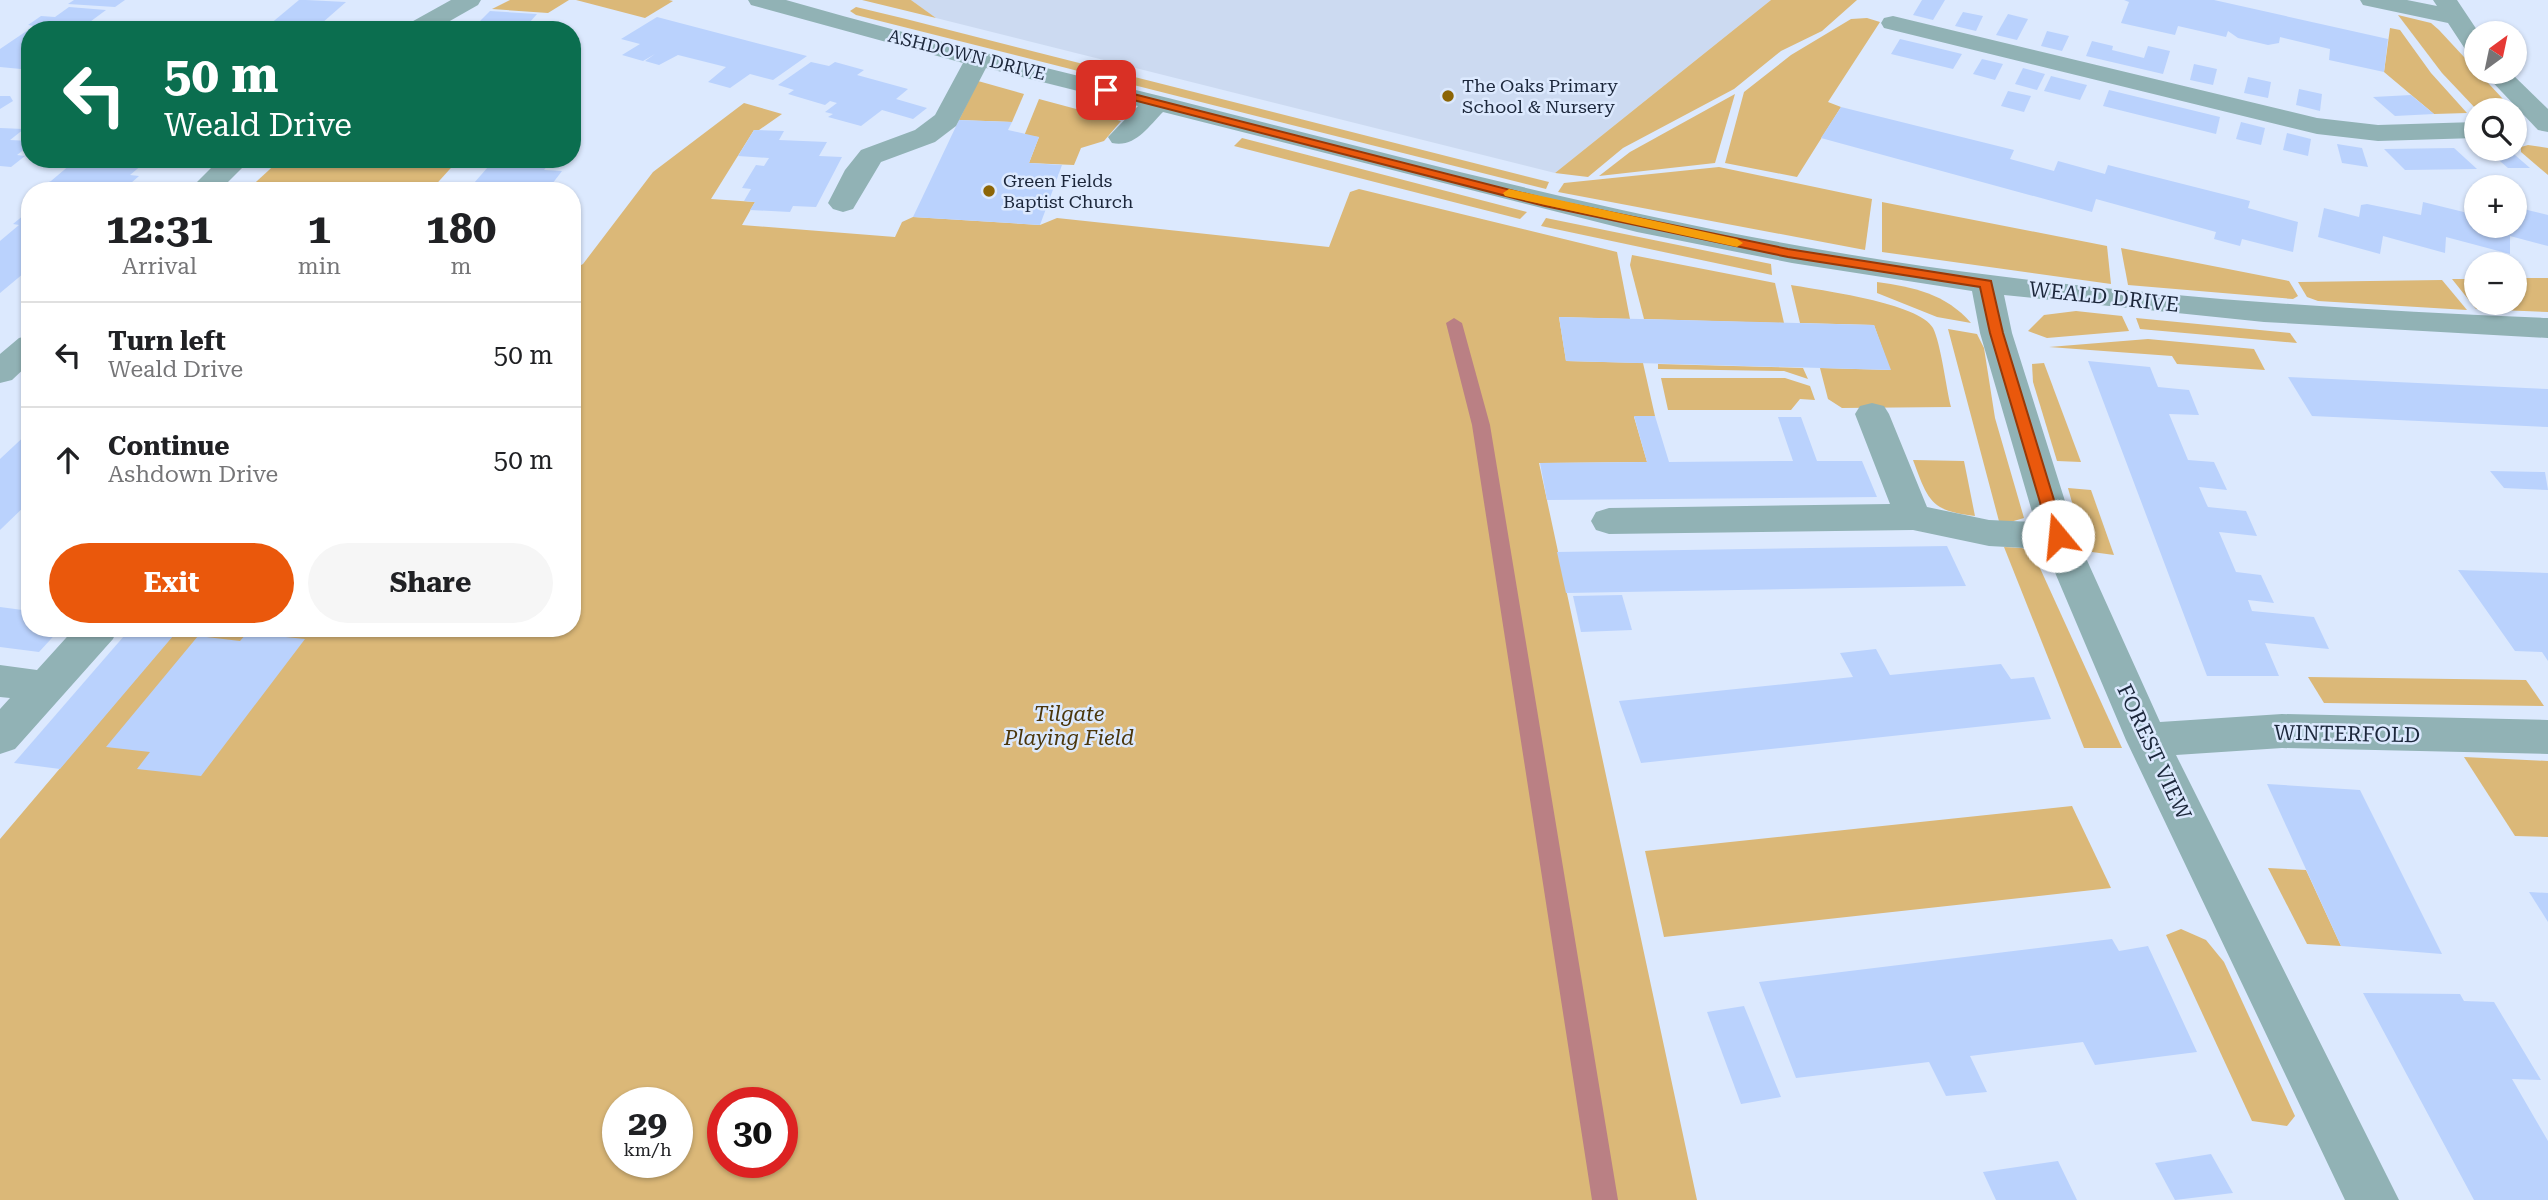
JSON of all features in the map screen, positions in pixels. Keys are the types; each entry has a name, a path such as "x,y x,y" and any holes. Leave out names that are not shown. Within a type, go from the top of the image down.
{"street":[{"path":"432,21 470,0"},
{"path":"2372,0 2451,9 2464,29"},
{"name":"ASHDOWN DRIVE","path":"777,2 978,58 1545,202 1623,219"},
{"path":"1893,23 2317,126 2378,133 2464,130"},
{"path":"843,203 859,170 871,156 925,136 946,120 978,58"},
{"path":"2508,84 2548,126"},
{"path":"1122,137 1157,103"},
{"path":"2527,128 2548,126"},
{"path":"212,182 227,168"},
{"name":"WEALD DRIVE","path":"1623,219 1788,253 1986,284 2122,300 2312,317 2548,328"},
{"name":"FOREST VIEW","path":"1986,284 1996,333 2058,536 2147,740 2373,1200"},
{"path":"0,372 21,353"},
{"path":"1872,414 1913,517"},
{"path":"1609,522 1913,517 1989,533 2058,536"},
{"path":"0,737 91,637"},
{"path":"0,681 46,687"},
{"name":"WINTERFOLD","path":"2147,740 2282,731 2548,737"}],"shaded area":[{"name":"The Oaks Primary School & Nursery","path":"911,0 1771,0 1555,173 936,18"}],"green space":[{"path":"510,0 569,0 548,13 492,9"},
{"path":"576,0 669,0 673,1 645,18"},
{"path":"862,0 911,0 936,18"},
{"path":"1771,0 1857,0 1822,31 1781,51 1734,89 1623,148 1588,177 1555,173"},
{"path":"856,7 1549,182 1546,189 856,15 850,11"},
{"path":"2398,15 2431,23 2464,57 2464,84 2489,84 2502,98 2466,98 2442,73"},
{"path":"1867,18 1880,22 1828,102 1841,107 1797,177 1725,163 1744,92 1791,55 1851,19"},
{"path":"2390,28 2400,30 2464,113 2434,114 2384,72"},
{"path":"978,81 1024,94 1012,122 959,120"},
{"path":"1735,94 1715,163 1599,176 1630,152"},
{"path":"1039,99 1121,121 1104,141 1081,148 1074,165 1029,163 1039,137 1024,136"},
{"name":"Tilgate Playing Field","path":"744,103 782,114 759,130 754,130 711,199 755,202 742,225 895,237 902,222 913,217 1040,225 1057,218 1329,247 1350,192 1359,189 1617,252 1630,319 1559,317 1566,361 1643,363 1655,416 1634,417 1647,462 1539,463 1697,1200 0,1200 0,839 171,637 581,637 581,265 653,172"},
{"path":"1242,138 1527,212 1520,219 1234,146"},
{"path":"2527,145 2548,148 2548,175 2527,157"},
{"path":"1719,167 1872,199 1865,250 1558,192 1564,183"},
{"path":"271,168 451,168 438,182 256,182"},
{"path":"1882,202 2107,246 2111,284 1882,252"},
{"path":"1546,218 1771,264 1772,275 1541,226"},
{"path":"2121,248 2289,281 2298,296 2293,299 2128,285"},
{"path":"1632,255 1775,283 1784,323 1644,319 1630,265"},
{"path":"2527,278 2548,278 2548,312 2527,311"},
{"path":"2452,279 2464,279 2464,294"},
{"path":"2442,280 2464,310 2318,301 2307,297 2298,282"},
{"path":"1877,282 1904,286 1940,299 1971,323 1937,317 1877,293"},
{"path":"1791,285 1868,299 1909,311 1924,319 1936,335 1951,407 1842,408 1828,399 1820,368 1890,370 1874,325 1800,323"},
{"path":"2076,311 2122,316 2129,331 2047,338 2028,331 2044,315"},
{"path":"2136,318 2290,333 2297,343 2140,329"},
{"path":"1948,329 1977,334 1984,348 1995,418 2024,518 2000,525"},
{"path":"2148,339 2254,349 2265,370 2177,364 2172,356 2049,347"},
{"path":"2044,363 2081,462 2057,461 2033,382 2032,364"},
{"path":"1658,364 1803,368 1808,379 1784,371 1658,369"},
{"path":"1661,378 1785,378 1810,386 1815,400 1800,399 1791,410 1668,410"},
{"path":"1913,460 1964,461 1975,516 1948,511 1933,501 1927,494"},
{"path":"2068,488 2091,490 2114,555 2092,552 2080,531"},
{"path":"2004,547 2022,548 2034,555 2122,748 2084,748"},
{"path":"2308,677 2526,680 2544,706 2324,703"},
{"path":"2464,757 2548,761 2548,837 2515,836"},
{"path":"2072,806 2111,888 1664,937 1645,851"},
{"path":"2268,868 2306,870 2341,946 2307,944"},
{"path":"2181,929 2206,940 2224,962 2295,1116 2287,1126 2252,1121 2166,935"}],"building":[{"path":"74,0 125,0 115,7 68,4"},
{"path":"299,0 346,2 324,21 274,21"},
{"path":"1922,0 1945,0 1933,20 1913,15"},
{"path":"2124,0 2214,0 2388,39 2384,72 2329,60 2330,49 2280,37 2279,43 2268,45 2238,38 2228,31 2226,37 2178,26 2175,35 2121,23 2129,2"},
{"path":"69,7 106,10 91,21 34,21 41,16 55,17"},
{"path":"490,11 537,14 531,21 480,21"},
{"path":"1963,12 1983,16 1976,31 1955,26"},
{"path":"2008,14 2028,19 2017,40 1996,35"},
{"path":"657,17 807,56 773,80 750,74 730,88 708,82 726,67 678,55 659,65 645,61 655,54 643,61 622,55 640,44 621,39"},
{"path":"2047,31 2069,36 2062,51 2041,46"},
{"path":"21,35 21,69 0,67 0,49"},
{"path":"1900,39 1962,54 1953,69 1891,54"},
{"path":"2092,41 2113,46 2112,50 2144,58 2148,46 2170,51 2163,74 2086,56"},
{"path":"1982,59 2003,64 1995,80 1973,74"},
{"path":"811,62 829,66 835,62 864,70 857,75 908,89 896,99 927,108 913,119 882,110 861,126 828,117 833,114 825,112 837,103 830,101 825,105 788,94 794,90 778,85"},
{"path":"2194,64 2217,69 2213,85 2190,80"},
{"path":"2023,68 2045,74 2037,90 2015,84"},
{"path":"2051,76 2087,85 2080,100 2044,91"},
{"path":"2248,77 2271,82 2268,98 2244,93"},
{"path":"2299,89 2322,94 2320,111 2296,105"},
{"path":"2109,90 2220,117 2216,134 2103,106"},
{"path":"2008,91 2031,96 2024,112 2001,106"},
{"path":"2411,95 2434,114 2395,116 2373,97"},
{"path":"0,96 10,96 13,101 0,109"},
{"path":"1841,107 2014,150 2010,159 2054,171 2058,161 2105,174 2108,165 2250,201 2248,208 2298,222 2293,252 2242,239 2240,246 2214,239 2216,232 2096,199 2092,212 1821,138"},
{"name":"Green Fields Baptist Church","path":"959,120 1012,122 1008,130 1039,137 1029,163 1062,165 1040,225 913,217"},
{"path":"2241,122 2265,128 2261,145 2236,139"},
{"path":"0,128 21,129 10,140 21,141 21,152 17,155 21,156 21,159 11,167 0,166"},
{"path":"754,130 784,131 779,140 827,142 819,156 842,157 816,207 793,206 790,212 750,210 755,202 744,201 751,189 742,188 756,165 764,166 769,158 738,156"},
{"path":"2287,133 2311,139 2308,156 2283,150"},
{"path":"2337,144 2362,148 2368,167 2342,163"},
{"path":"2454,148 2464,157 2464,161 2468,161 2477,169 2405,170 2384,149"},
{"path":"2500,161 2522,161 2530,168 2508,168"},
{"path":"66,168 138,168 130,175 139,176 132,182 49,182"},
{"path":"487,168 546,168 544,170 562,171 554,182 475,182"},
{"path":"2423,202 2464,212 2464,238 2510,238 2510,252 2446,237 2445,253 2383,236 2380,254 2318,237 2324,208 2359,217 2361,205 2367,204 2421,215"},
{"path":"2527,210 2548,215 2548,246 2518,238 2527,238"},
{"path":"21,217 21,276 0,293 0,241 19,225 13,224"},
{"path":"1559,317 1874,325 1891,370 1566,361"},
{"path":"2088,361 2150,367 2158,387 2189,390 2199,415 2169,414 2188,460 2214,462 2227,490 2199,487 2208,507 2246,511 2257,536 2219,532 2236,572 2261,575 2274,603 2248,600 2252,611 2314,617 2329,649 2265,643 2279,676 2207,676"},
{"path":"2288,377 2548,389 2548,427 2312,416"},
{"path":"1634,416 1655,416 1669,462 1793,461 1778,417 1801,417 1817,461 1862,461 1877,497 1547,500 1540,463 1647,462"},
{"path":"21,439 21,510 0,530 0,459"},
{"path":"2490,471 2545,472 2548,490 2504,488"},
{"path":"1947,546 1966,586 1566,593 1557,552"},
{"path":"2458,570 2548,573 2548,661 2542,652 2515,651"},
{"path":"1622,595 1632,630 1581,632 1573,596"},
{"path":"0,607 21,610 21,637 53,637 39,652 0,647"},
{"path":"123,637 172,637 60,769 14,763"},
{"path":"197,637 240,641 244,637 305,639 201,776 137,769 150,752 106,747"},
{"path":"1876,649 1890,675 2001,664 2011,679 2034,677 2051,719 1641,763 1619,701 1853,677 1840,653"},
{"path":"2267,784 2360,790 2442,954 2341,946"},
{"path":"2529,892 2548,893 2548,922"},
{"path":"2112,939 2119,951 2148,946 2197,1052 2095,1065 2083,1042 1970,1056 1987,1092 1946,1096 1929,1062 1796,1078 1759,982"},
{"path":"2363,993 2460,994 2464,1001 2494,1002 2541,1080 2512,1079 2548,1141 2548,1200 2474,1200"},
{"path":"1744,1006 1781,1097 1741,1104 1707,1012"},
{"path":"2211,1154 2233,1193 2175,1200 2155,1163"},
{"path":"2058,1161 2077,1200 1996,1200 1983,1172"}],"waterway":[{"path":"1454,323 1481,425 1605,1200"}],"slow traffic":[{"path":"1509,193 1737,243"}],"place":[{"name":"The Oaks Primary School & Nursery","path":"1448,96"},
{"name":"Green Fields Baptist Church","path":"989,191"}],"route":[{"path":"1106,90 1545,202 1788,253 1986,284 1996,333 2058,536"}]}
